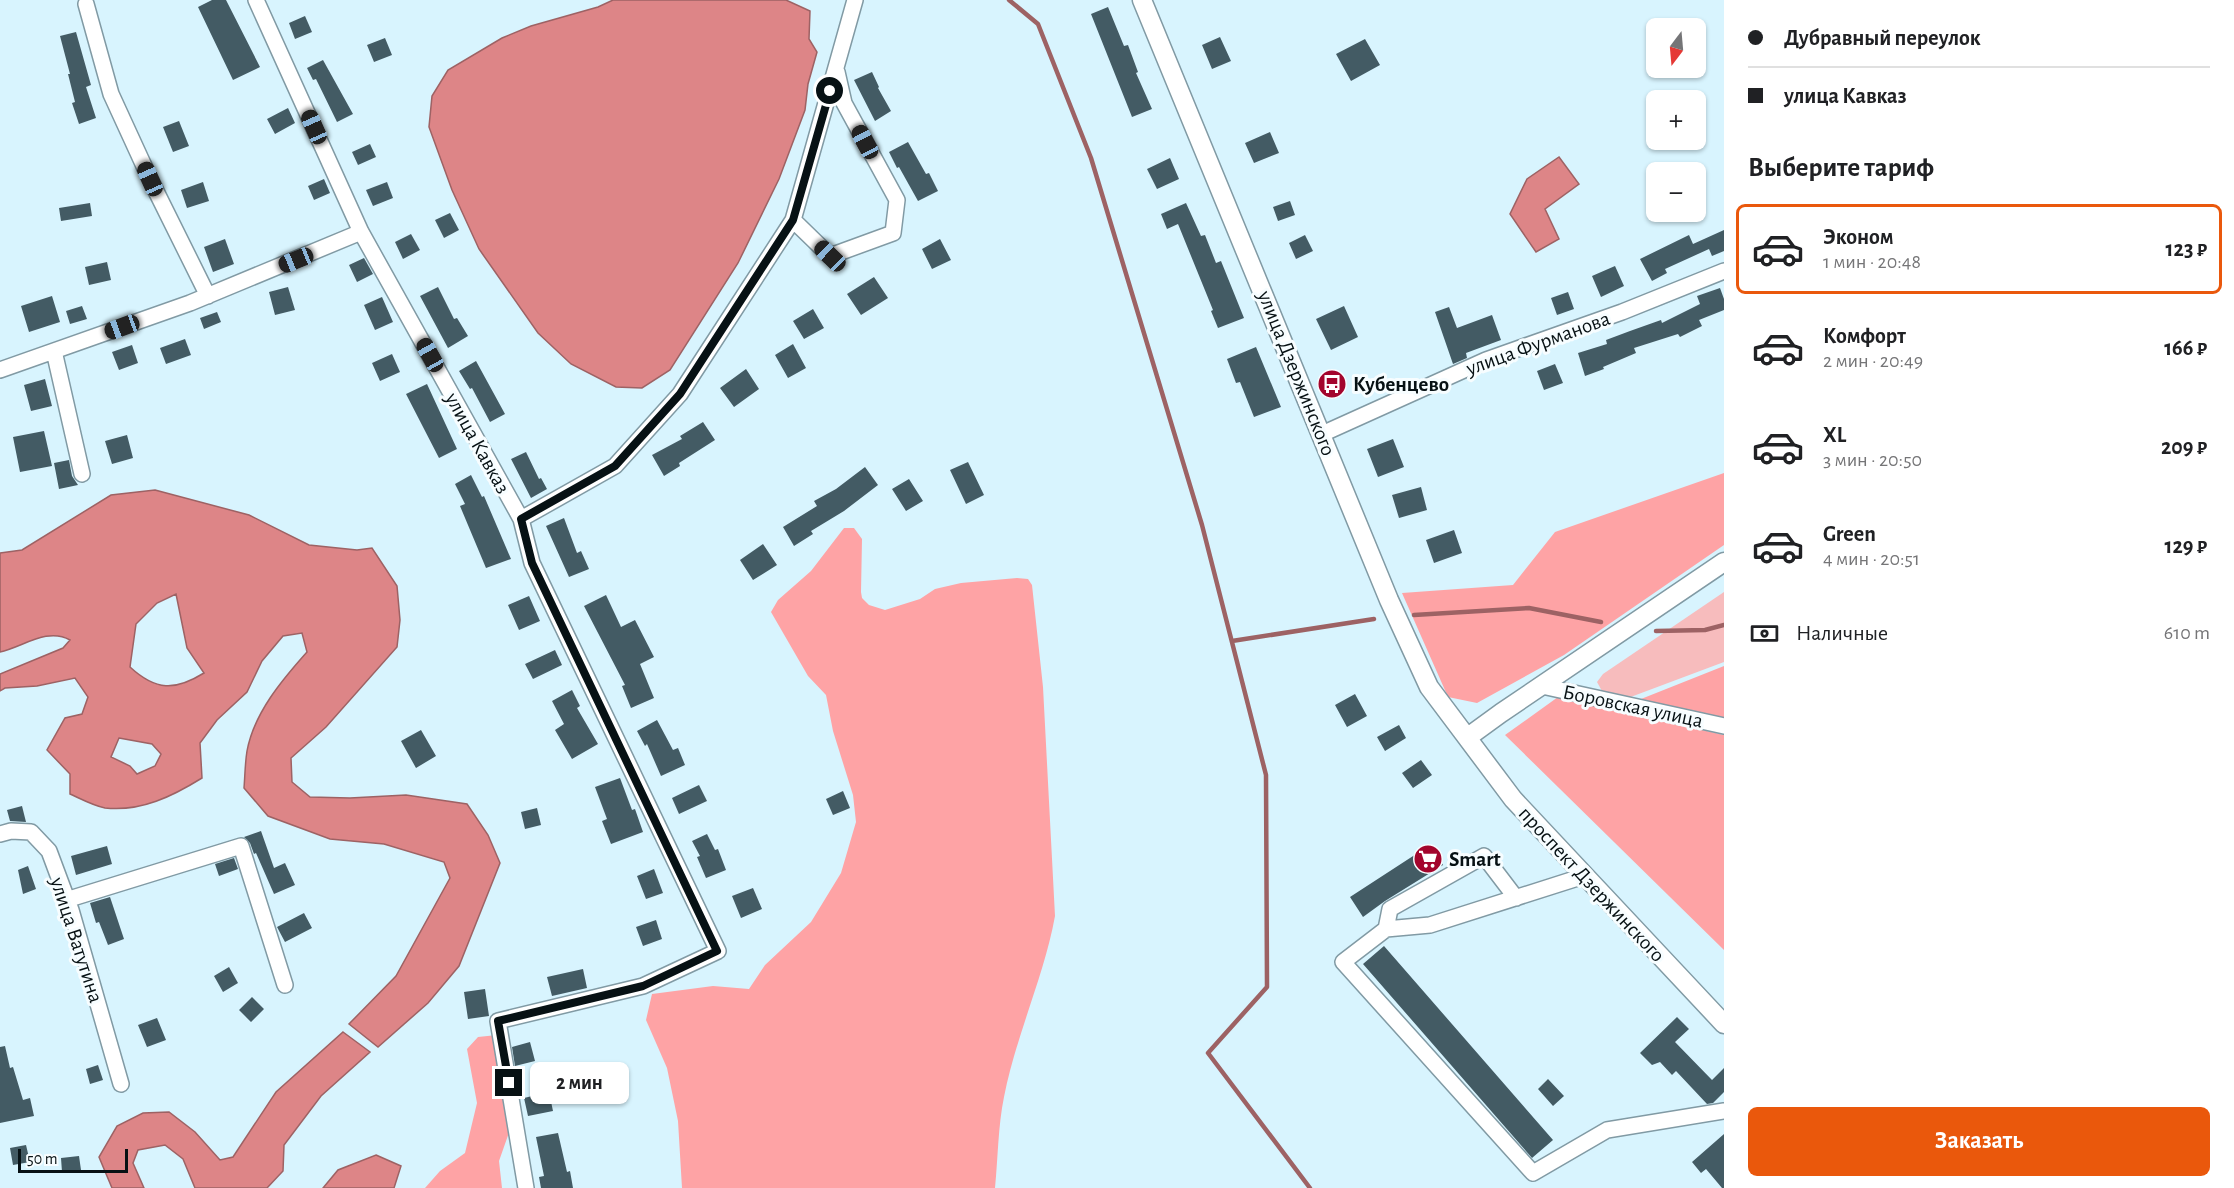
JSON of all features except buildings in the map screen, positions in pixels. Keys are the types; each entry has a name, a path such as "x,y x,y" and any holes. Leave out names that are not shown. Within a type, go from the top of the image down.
{"main road":[{"name":"улица Дзержинского","path":"1142,0 1389,600 1424,676 1446,711 1468,737"},
{"path":"1468,737 1724,562"},
{"name":"проспект Дзержинского","path":"1468,737 1513,799 1724,1024"}],"street":[{"name":"улица Кавказ","path":"256,0 361,232 521,519 532,563 717,951 643,986 498,1021 526,1188"},
{"path":"521,519 615,466 680,394 793,220 855,0"},
{"path":"86,4 111,94 208,296"},
{"path":"793,220 830,256 893,233 897,200 844,103 836,70"},
{"path":"0,370 208,296 361,232"},
{"name":"улица Фурманова","path":"1322,434 1486,360 1622,312 1724,271"},
{"path":"54,351 82,474"},
{"name":"Боровская улица","path":"1542,686 1724,726"},
{"name":"улица Ватутина","path":"0,834 10,831 31,832 49,851 71,910 121,1084"},
{"path":"66,900 241,846 285,985"},
{"path":"1386,929 1390,909 1484,856 1516,898"},
{"path":"1584,876 1430,924 1386,929 1343,962 1533,1173 1607,1130 1724,1111"}],"shaded area":[{"path":"613,0 786,0 810,11 809,39 817,52 808,84 805,110 779,179 738,263 670,370 642,388 616,387 571,364 538,333 479,249 452,190 429,127 432,96 448,70 502,38 531,26 598,7"},
{"path":"1559,157 1579,184 1545,209 1559,239 1536,252 1510,214 1527,179"},
{"path":"1724,473 1724,545 1564,655 1477,703 1448,697 1402,593 1513,585 1555,532"},
{"path":"155,490 249,515 309,545 357,550 372,548 397,586 400,620 397,647 326,727 291,758 292,782 310,797 350,798 406,795 467,804 488,835 500,863 459,966 428,1003 378,1047 349,1024 396,976 450,878 444,862 384,844 330,839 268,816 244,788 246,756 256,723 270,698 307,652 302,633 283,636 262,661 247,692 217,720 200,743 202,778 180,791 131,808 105,808 70,794 70,774 47,750 65,718 82,714 88,697 75,678 37,686 5,688 0,691 0,674 63,648 70,640 53,636 44,637 0,652 0,553 22,550 111,495","holes":["176,594 187,648 204,673 184,683 166,686 148,681 130,667 136,624 157,603","119,738 152,744 161,754 155,766 137,774 130,766 111,757"]},
{"path":"844,528 854,528 862,539 862,598 869,605 885,610 920,599 935,589 961,583 1017,578 1028,579 1032,585 1043,687 1055,916 1044,961 1009,1074 999,1131 995,1188 682,1188 678,1121 667,1068 646,1020 652,994 713,986 749,989 765,965 811,922 841,873 856,822 853,795 833,731 826,695 808,676 771,612 778,600 811,571"},
{"path":"1724,592 1724,662 1628,698 1602,691 1597,682 1603,674"},
{"path":"1724,666 1724,720 1641,699"},
{"path":"1558,697 1724,735 1724,950 1505,735"},
{"path":"343,1032 370,1052 321,1096 284,1145 283,1171 267,1188 195,1188 183,1159 165,1145 138,1150 133,1163 144,1188 112,1188 99,1157 117,1126 143,1113 169,1112 195,1132 220,1160 233,1157 276,1092"},
{"path":"497,1035 502,1045 499,1081 511,1127 499,1161 502,1188 425,1188 440,1171 465,1153 477,1103 467,1049 478,1037"},
{"path":"376,1155 401,1166 394,1188 323,1188 338,1170"}],"waterway":[{"path":"1009,0 1038,24 1091,158 1202,525 1266,775 1267,987 1208,1053 1310,1188"},
{"path":"1414,615 1529,608 1601,622"},
{"path":"1232,641 1374,619"},
{"path":"1656,631 1705,630 1724,625"}],"place":[{"name":"Кубенцево","path":"1332,384"},
{"name":"Smart","path":"1428,859"}],"route":[{"path":"509,1083 498,1021 643,986 717,951 532,563 521,519 615,466 680,394 793,220 830,91"}]}
